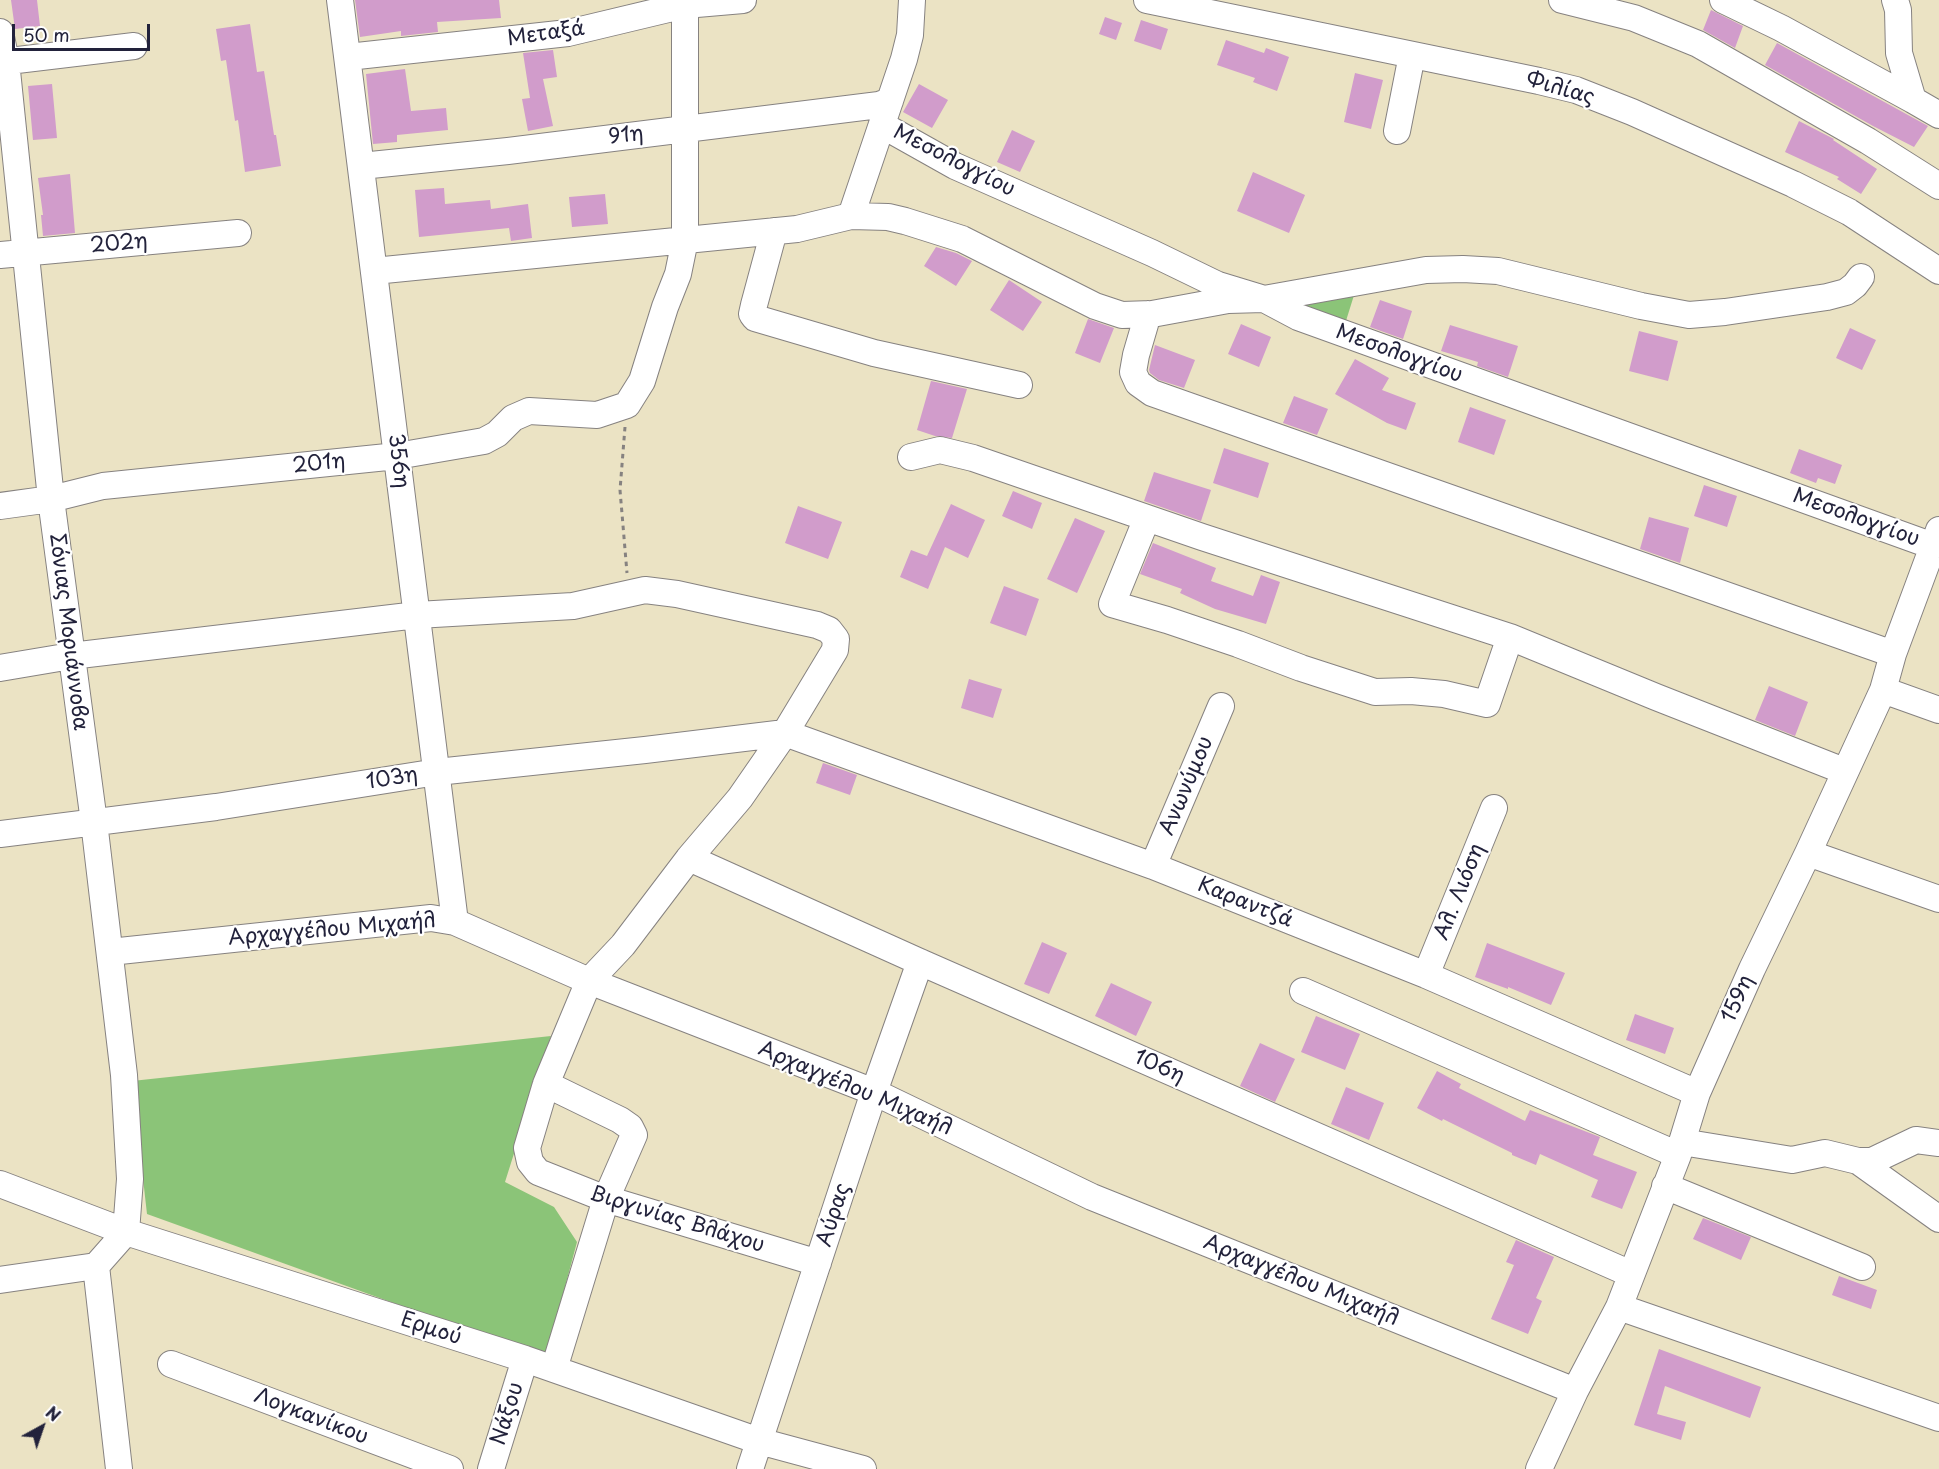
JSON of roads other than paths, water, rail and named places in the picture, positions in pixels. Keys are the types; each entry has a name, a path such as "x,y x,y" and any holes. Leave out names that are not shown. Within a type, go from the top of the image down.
{"street":[{"name":"356η","path":"340,0 455,922"},
{"name":"Μεταξά","path":"348,57 568,33 687,2 743,0"},
{"path":"851,216 904,59 910,35 912,0"},
{"name":"Φιλίας","path":"1148,0 1576,90 1632,112 1793,184 1849,212 1939,271"},
{"path":"1562,0 1634,18 1698,44 1868,141 1939,186"},
{"path":"1723,0 1781,28 1939,115"},
{"path":"1895,0 1898,10 1899,52 1913,100"},
{"path":"685,240 687,2"},
{"name":"Σόνιας Μοριάννοβα","path":"0,32 26,252 51,499 94,822 124,1075 130,1167 126,1232"},
{"path":"3,62 134,46"},
{"path":"1397,131 1412,55"},
{"name":"91η","path":"361,166 508,151 879,105 886,113"},
{"name":"Μεσολογγίου","path":"886,113 955,166 1152,253 1218,285 1264,299 1298,317 1936,537"},
{"path":"374,271 774,231 816,226 851,216 888,217 922,225 962,239 1095,306 1122,315 1148,314 1228,300 1264,299 1426,270 1498,271 1641,306 1689,315 1827,297 1846,292 1861,277"},
{"path":"774,231 752,314 755,318 874,353 1019,385"},
{"name":"202η","path":"0,255 238,233"},
{"name":"201η","path":"0,506 51,499 103,486 397,456 484,441 497,434 513,418 529,411 597,414 627,405 642,381 678,274 685,240"},
{"path":"1148,314 1133,372 1138,383 1152,393 1893,654"},
{"path":"911,457 940,450 973,458 1147,518 1510,637 1844,771"},
{"path":"1147,518 1112,604 1228,640 1301,668 1375,692 1411,691 1444,694 1487,704 1510,637"},
{"name":"159η","path":"1539,1469 1575,1391 1619,1307 1680,1149 1697,1093 1752,969 1883,690 1893,654 1936,537"},
{"path":"0,668 71,656 417,615 573,606 645,590 677,594 817,625 829,630 836,639 835,650 785,733 740,798 689,858 623,945 590,981 546,1084 620,1119 630,1127 634,1135 606,1199 554,1369"},
{"path":"1883,690 1939,710"},
{"name":"Ανωνύμου","path":"1153,866 1221,706"},
{"name":"103η","path":"0,834 216,807 437,772 785,733"},
{"name":"Καραντζά","path":"785,733 1153,866 1426,975 1697,1093"},
{"name":"Αλ. Λιόση","path":"1426,975 1494,808"},
{"path":"1808,853 1939,899"},
{"name":"106η","path":"689,858 920,962 1631,1274"},
{"name":"Αρχαγγέλου Μιχαήλ","path":"110,952 431,918 455,922 590,981 874,1092 1092,1197 1575,1391"},
{"name":"Αύρας","path":"750,1469 874,1092 920,962"},
{"path":"1303,991 1680,1149 1792,1160 1824,1153 1858,1161 1872,1161 1916,1140 1939,1143"},
{"name":"Βιργινίας Βλάχου","path":"546,1084 527,1148 530,1162 538,1172 606,1199 818,1263"},
{"path":"1858,1161 1939,1219"},
{"name":"Ερμού","path":"0,1184 126,1232 525,1359 759,1441 863,1469"},
{"path":"1665,1186 1862,1267"},
{"path":"0,1280 96,1266 126,1232"},
{"path":"96,1266 119,1469"},
{"path":"1619,1307 1939,1418"},
{"name":"Νάξου","path":"491,1469 525,1359"},
{"name":"Λογκανίκου","path":"171,1364 450,1469"}]}
